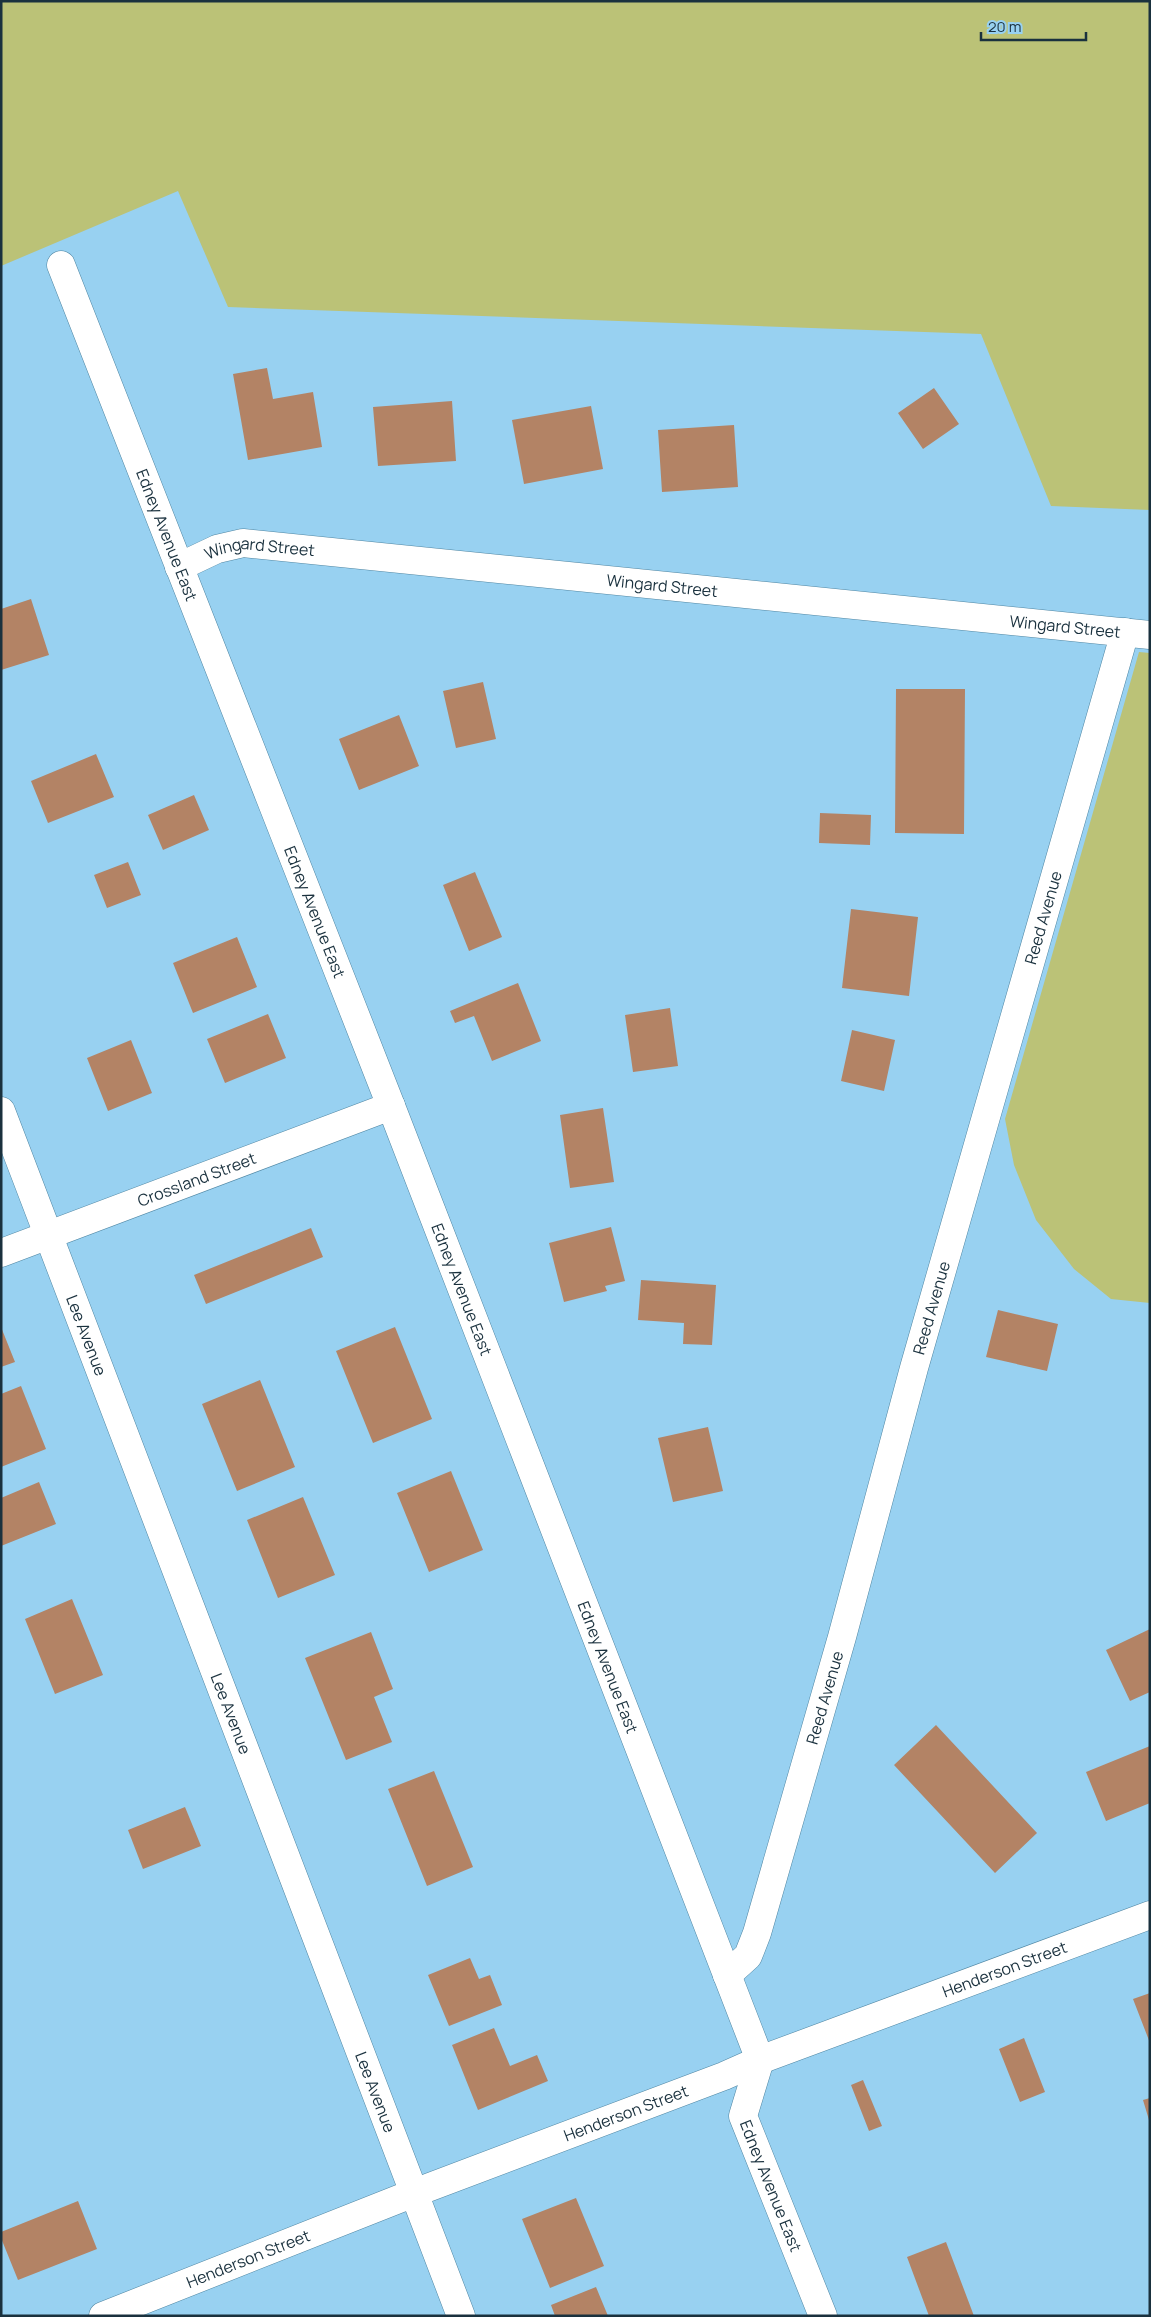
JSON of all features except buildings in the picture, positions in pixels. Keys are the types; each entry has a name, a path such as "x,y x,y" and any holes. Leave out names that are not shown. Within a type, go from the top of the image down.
{"street":[{"name":"Edney Avenue East","path":"61,265 391,1106 760,2060 743,2116 823,2316"},
{"name":"Wingard Street","path":"179,567 217,549 244,543 1137,634"},
{"name":"Reed Avenue","path":"727,1976 748,1956 757,1932 842,1637 916,1358 1137,634"},
{"name":"Crossland Street","path":"1,1253 391,1106"},
{"name":"Lee Avenue","path":"1,1111 461,2316"},
{"name":"Henderson Street","path":"103,2316 414,2193 724,2076 760,2060 1150,1916"}],"green space":[{"path":"1,1 1150,1 1150,510 1051,506 981,334 228,307 178,191 1,266"},
{"path":"1139,652 1150,653 1150,1303 1111,1299 1074,1269 1036,1220 1014,1165 1005,1119"}]}
